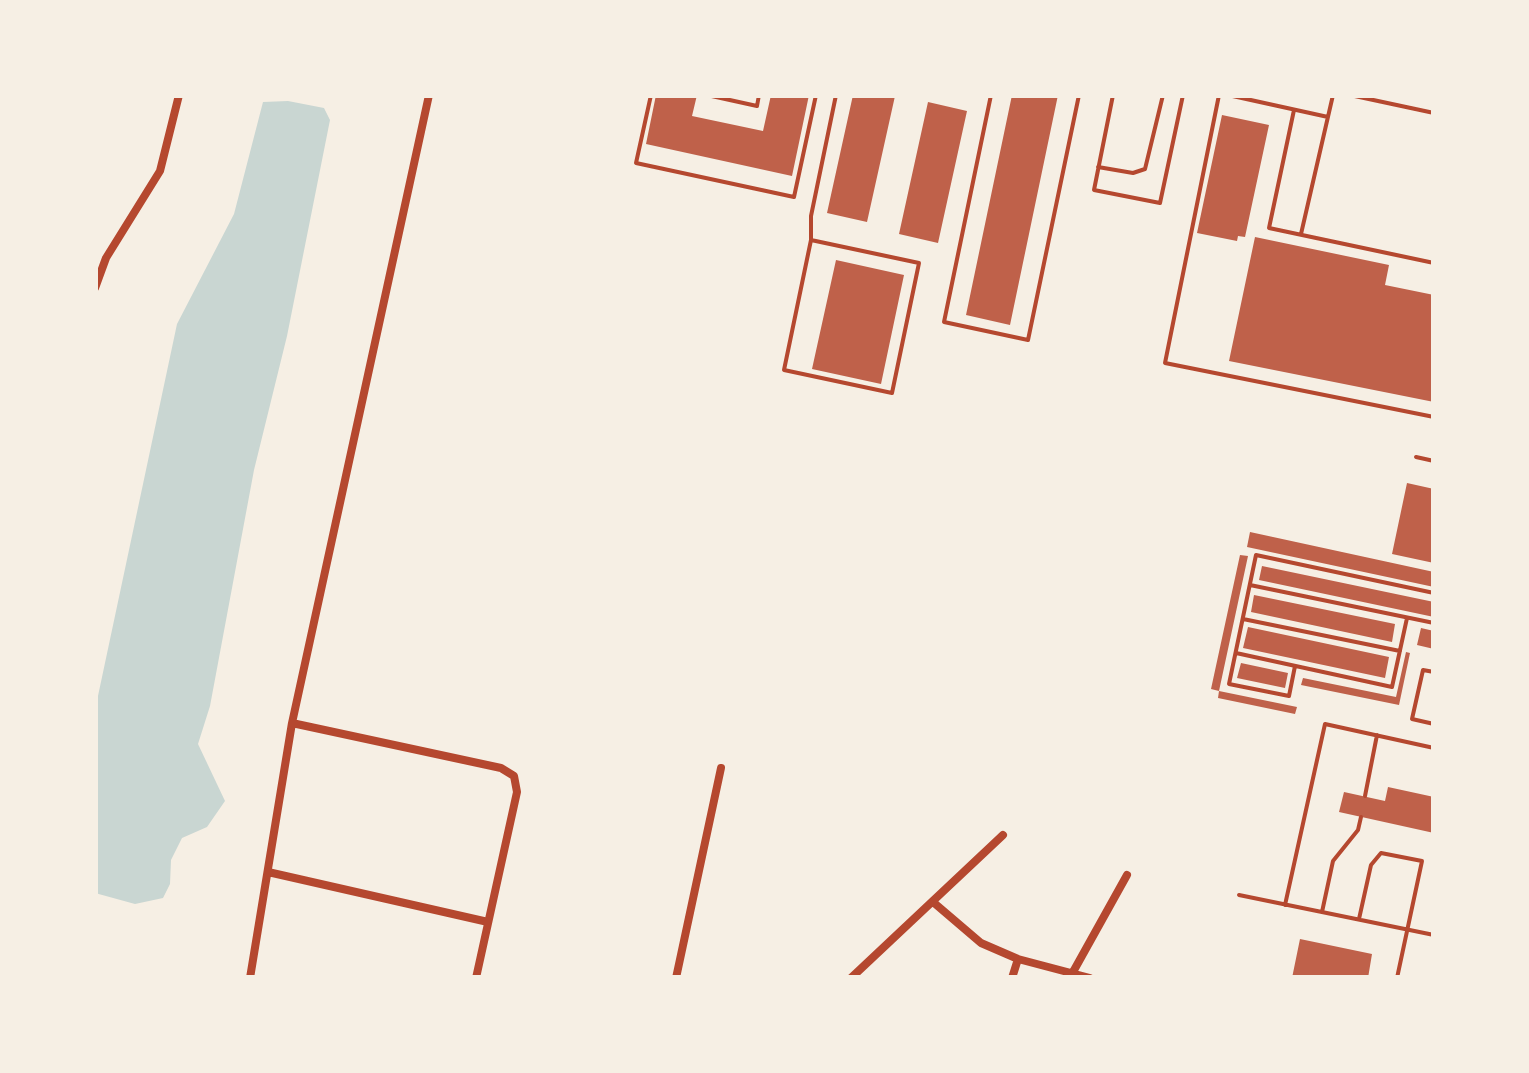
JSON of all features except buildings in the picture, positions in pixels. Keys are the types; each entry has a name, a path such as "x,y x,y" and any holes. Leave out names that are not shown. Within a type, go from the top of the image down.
{"street":[{"path":"95,288 106,258 160,171 179,95"},
{"path":"250,978 292,724 429,95"},
{"path":"292,724 502,768 514,776 517,792 476,978"},
{"path":"676,978 721,768"},
{"path":"851,978 1002,835"},
{"path":"268,872 488,922"},
{"path":"1074,972 1127,875"},
{"path":"934,902 981,943 1018,959 1090,978"},
{"path":"1012,978 1018,959"}],"lane":[{"path":"651,95 636,163 794,197 816,95"},
{"path":"707,95 757,106 759,95"},
{"path":"811,240 920,263 892,393 784,370 811,240 810,216 836,95"},
{"path":"991,95 944,322 1028,340 1080,95"},
{"path":"1113,95 1094,190 1160,203 1183,95"},
{"path":"1098,167 1133,173 1145,169 1162,95"},
{"path":"1218,95 1165,363 1434,416"},
{"path":"1228,95 1328,117"},
{"path":"1281,106 1283,95"},
{"path":"1301,234 1332,95"},
{"path":"1350,95 1434,113"},
{"path":"1294,110 1269,228 1434,264"},
{"path":"1416,457 1434,461"},
{"path":"1295,666 1289,696 1229,684 1256,555 1434,593"},
{"path":"1250,585 1434,624"},
{"path":"1235,653 1392,687 1407,618"},
{"path":"1242,619 1400,651"},
{"path":"1434,672 1423,670 1412,719 1434,724"},
{"path":"1285,904 1326,724 1434,748"},
{"path":"1364,796 1377,735"},
{"path":"1322,912 1333,861 1358,830 1361,817"},
{"path":"1359,920 1370,865 1382,853 1422,861 1397,978"},
{"path":"1239,895 1434,934"}],"shaded area":[{"path":"288,101 324,108 330,120 287,336 254,470 210,706 198,744 225,801 207,827 182,838 171,860 170,884 163,898 135,904 95,893 95,710 177,324 234,214 263,102"}]}
